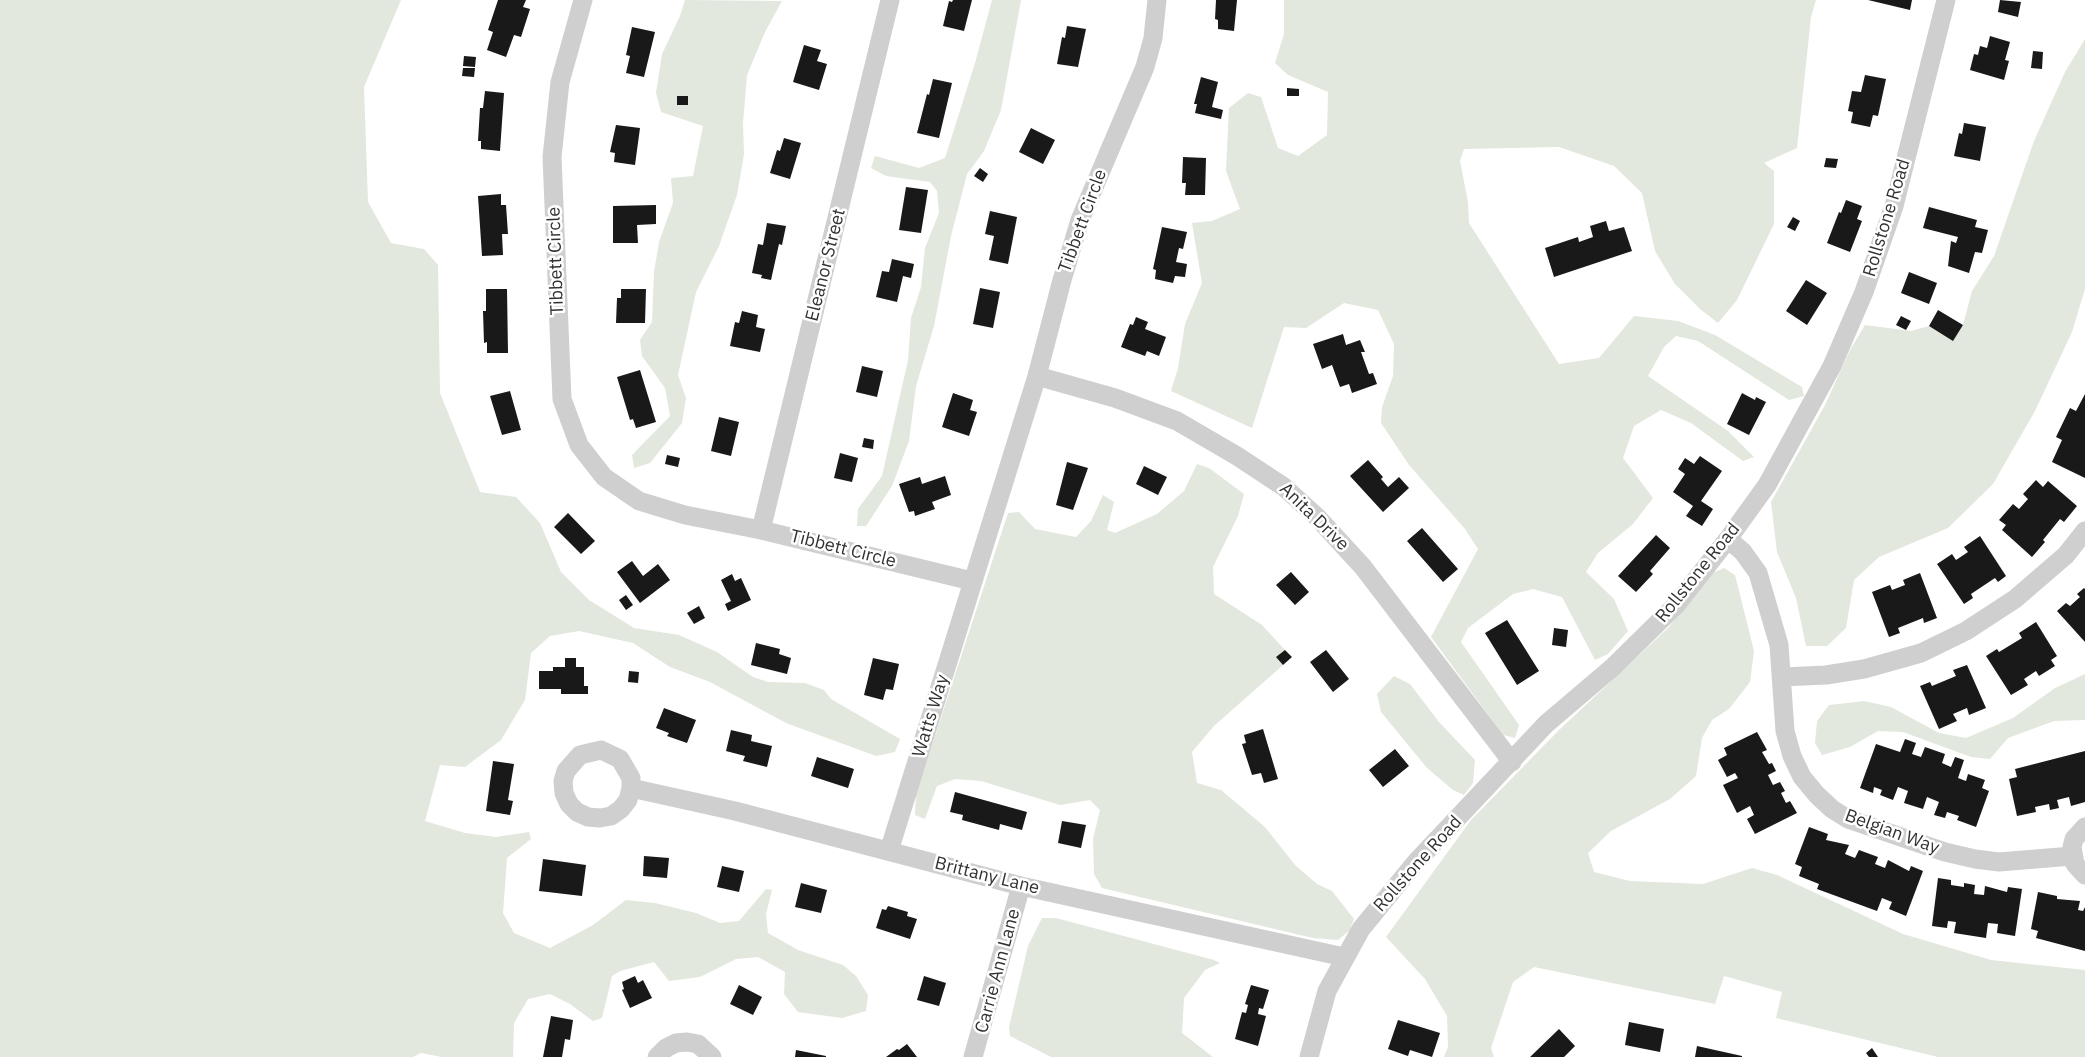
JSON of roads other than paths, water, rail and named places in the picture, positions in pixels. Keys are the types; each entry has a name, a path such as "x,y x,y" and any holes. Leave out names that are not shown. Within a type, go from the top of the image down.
{"street":[{"name":"Tibbett Circle","path":"583,0 560,82 552,157 562,399 579,445 604,476 639,501 685,515 761,530 972,581 1037,376 1080,220 1145,67 1153,38 1157,0"},
{"name":"Eleanor Street","path":"761,530 890,0"},
{"name":"Rollstone Road","path":"1309,1057 1327,991 1361,928 1416,862 1546,724 1613,666 1676,605 1728,539 1767,485 1829,373 1849,331 1894,206 1946,0"},
{"name":"Anita Drive","path":"1037,376 1115,398 1162,414 1238,456 1284,487 1329,529 1363,567 1512,762"},
{"path":"1782,677 1826,675 1864,669 1929,649 1966,631 2016,599 2066,555 2085,531"},
{"name":"Belgian Way","path":"1728,539 1743,552 1758,573 1779,645 1785,731 1792,756 1802,777 1816,795 1832,810 1848,819 1945,852 1975,860 1999,862 2072,856"},
{"name":"Watts Way","path":"889,851 972,581"},
{"name":"Brittany Lane","path":"631,788 735,812 1021,886 1344,957"},
{"path":"2085,827 2074,839 2072,856 2075,864 2085,875"},
{"name":"Carrie Ann Lane","path":"973,1057 1021,886"},
{"path":"657,1057 666,1048 676,1043 687,1042 698,1044 712,1057"}]}
